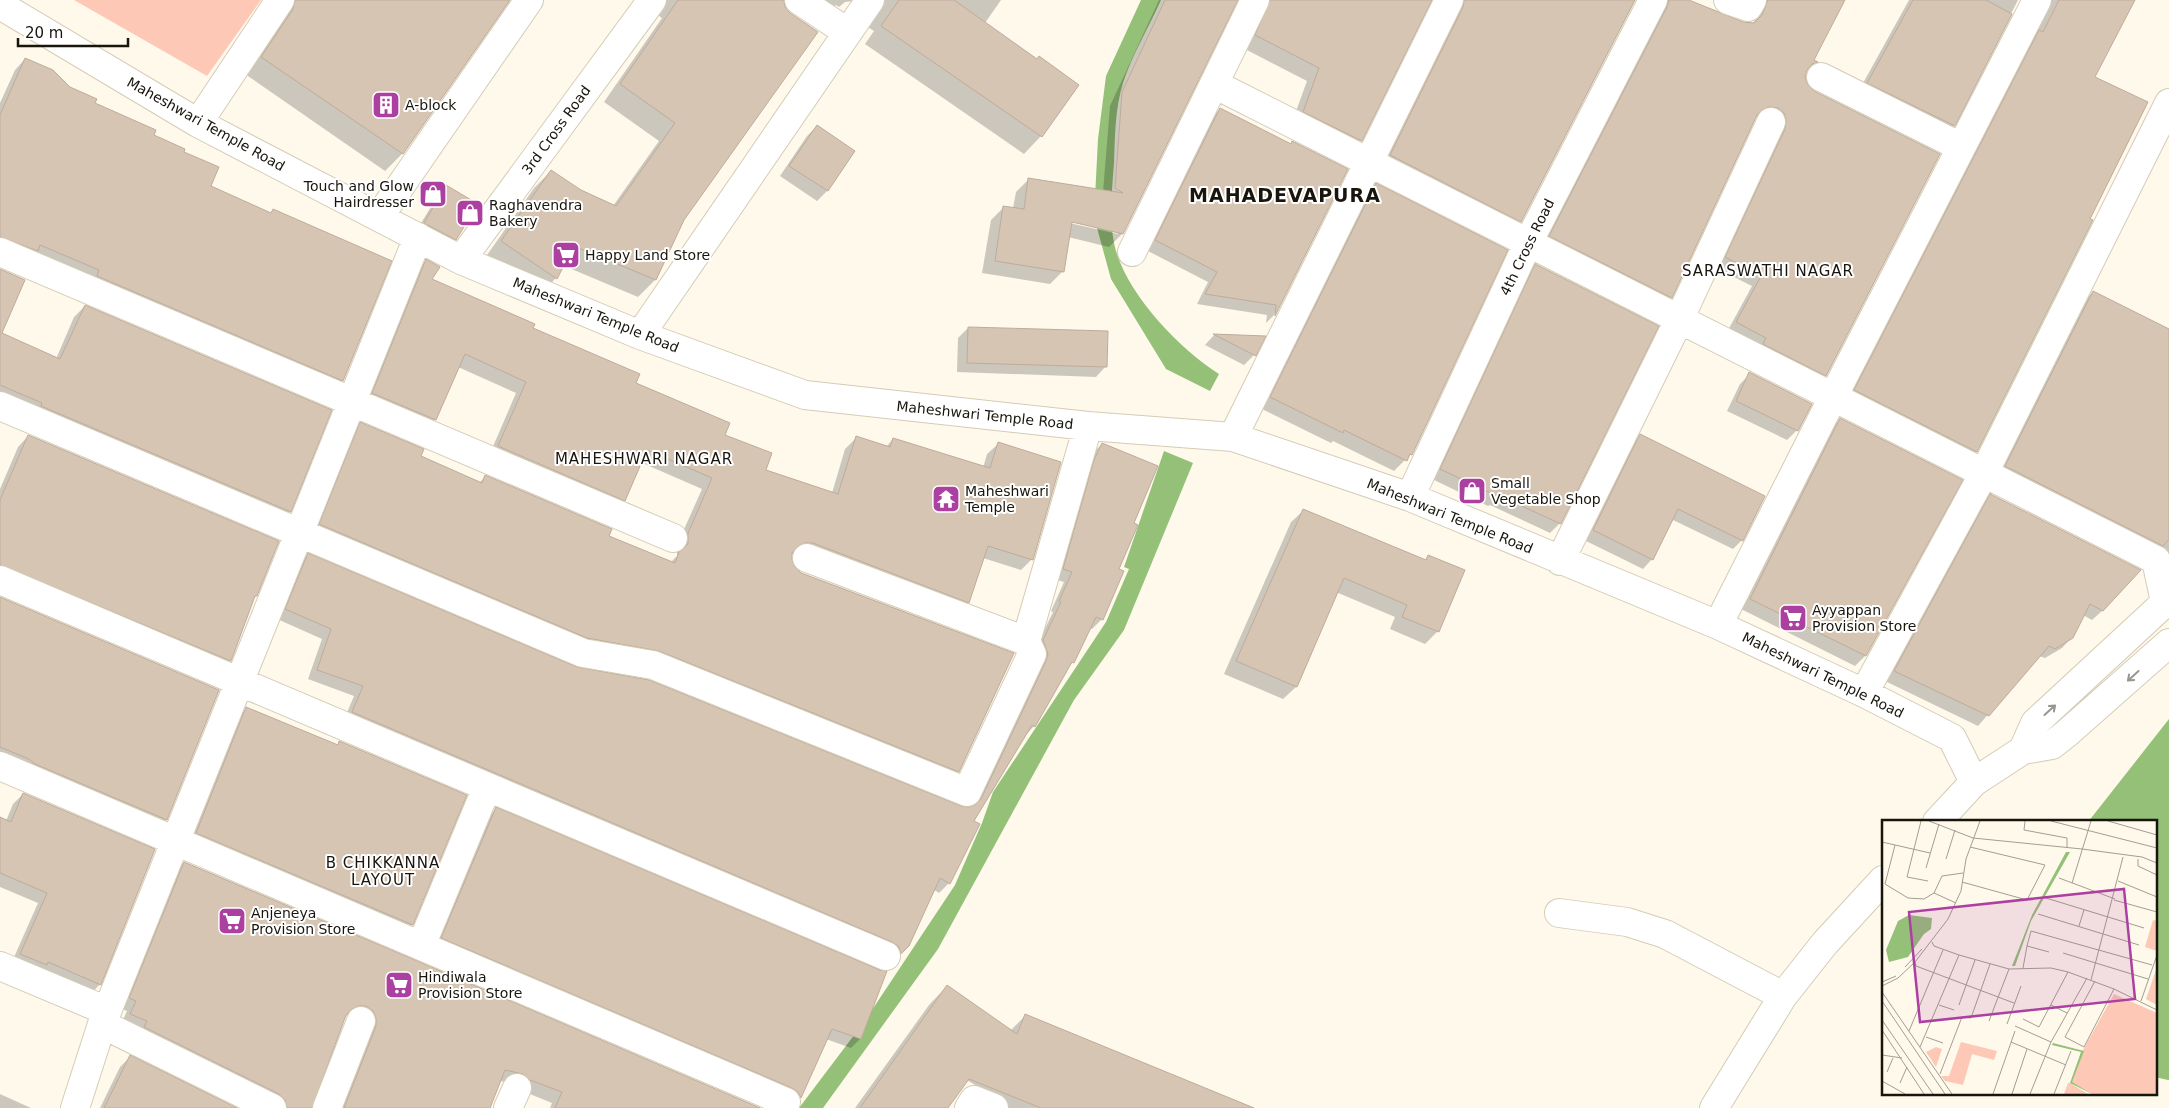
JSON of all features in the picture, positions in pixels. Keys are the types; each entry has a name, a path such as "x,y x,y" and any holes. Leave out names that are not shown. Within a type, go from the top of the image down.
{"street":[{"path":"198,123 280,0"},
{"path":"379,217 529,0"},
{"name":"3rd Cross Road","path":"461,260 652,0"},
{"path":"799,0 847,32"},
{"path":"640,335 870,0"},
{"path":"1132,252 1255,0"},
{"path":"1233,437 1450,0"},
{"name":"4th Cross Road","path":"1410,497 1528,243 1653,0"},
{"path":"1728,0 1748,7 1752,0"},
{"path":"1718,625 2037,0"},
{"name":"Maheshwari Temple Road","path":"0,5 198,123 418,238 461,260 640,335 805,396 1088,426 1233,437 1410,497 1560,561 1718,625 1952,738 1974,782"},
{"path":"1821,76 1961,147"},
{"path":"1214,84 2156,560 2167,600 2035,723 2023,750"},
{"path":"1864,694 1984,473 2169,103"},
{"path":"1560,561 1679,320 1771,122"},
{"path":"75,1108 104,1018 418,238"},
{"path":"0,252 673,538"},
{"path":"0,406 583,654 653,665 967,792 1032,654 1026,641 1088,426"},
{"path":"807,558 1026,641"},
{"path":"0,580 886,956"},
{"path":"1939,820 1974,782 2023,750 2052,745 2169,643"},
{"path":"0,766 786,1102"},
{"path":"421,946 488,786"},
{"path":"1714,1108 1783,996 1824,943 1882,881"},
{"path":"1559,913 1627,922 1665,934 1783,996"},
{"path":"0,966 104,1018 272,1108"},
{"path":"327,1108 361,1021"},
{"path":"969,1108 974,1100 994,1108"}],"shaded area":[{"path":"74,0 261,0 207,76"},
{"path":"1141,0 1161,0 1131,62 1118,103 1112,197 1112,233 1117,254 1124,271 1145,305 1173,337 1219,374 1210,391 1166,369 1111,279 1094,217 1098,139 1106,76"},
{"path":"1164,451 1193,463 1124,630 1074,700 938,949 823,1108 799,1108 864,1022 955,885 982,823 993,792 1106,622 1129,569 1124,567"},
{"path":"2169,719 2169,1080 2156,1077 2156,820 2090,820"}],"building":[{"name":"A-block","path":"295,0 510,0 403,154 261,57 293,9"},
{"path":"678,0 784,0 785,7 790,13 818,32 684,220 656,280 574,246 557,279 501,241 551,170 581,190 616,206 675,123 620,84"},
{"path":"899,0 954,0 1037,59 1039,56 1079,85 1042,137 881,26"},
{"path":"1165,0 1238,0 1123,234 1072,222 1064,272 995,261 1003,206 1024,209 1028,178 1123,193 1115,188 1122,92"},
{"path":"1270,0 1432,0 1362,141 1303,112 1319,68 1255,35"},
{"path":"1464,0 1635,0 1521,222 1390,155 1463,7"},
{"path":"1669,0 1689,0 1743,22 1754,23 1762,15 1768,0 1845,0 1814,60 1818,62 1812,64 1807,70 1805,77 1808,85 1814,91 1940,154 1826,376 1763,344 1766,338 1736,322 1761,276 1725,257 1785,129 1786,120 1784,113 1778,108 1769,107 1757,115 1672,298 1549,236"},
{"path":"1913,0 1986,0 2012,14 1955,126 1867,83"},
{"path":"2059,0 2135,0 2095,77 2148,102 2090,219 2093,220 1977,452 1854,390 2039,30 2043,32"},
{"path":"25,58 53,70 70,87 97,99 95,103 156,130 154,135 185,149 184,152 219,167 211,186 271,213 273,209 392,261 343,381 97,276 99,270 40,245 38,251 0,237 0,115"},
{"path":"1220,108 1291,144 1292,141 1348,169 1275,316 1276,305 1205,294 1217,272 1155,240"},
{"path":"817,125 855,151 828,191 789,166"},
{"path":"1376,183 1508,250 1412,455 1410,454 1407,461 1344,430 1343,433 1270,397"},
{"path":"446,185 478,204 456,240 424,223"},
{"path":"426,259 440,267 432,279 535,324 533,328 640,374 636,383 730,423 725,435 772,453 766,470 838,494 856,436 890,447 893,438 990,468 998,442 1061,462 1033,560 988,546 969,603 813,543 805,543 798,546 792,553 795,567 801,573 1014,653 959,772 659,651 587,638 319,524 360,422 424,449 421,456 482,483 485,475 612,529 609,536 675,563 679,552 688,544 688,533 712,478 647,450 625,501 498,446 526,382 465,354 436,420 372,393"},
{"path":"1535,264 1659,326 1561,524 1440,469"},
{"path":"0,269 25,280 2,333 60,359 85,305 332,410 291,512 41,406 42,403 0,385"},
{"path":"2093,291 2169,329 2169,539 2163,546 2005,466"},
{"path":"968,327 1108,331 1107,367 967,363"},
{"path":"1213,334 1266,336 1256,356"},
{"path":"1749,372 1812,404 1798,431 1736,401"},
{"path":"1840,418 1963,480 1866,656 1750,599"},
{"path":"1640,434 1765,496 1743,541 1678,509 1653,560 1593,530"},
{"path":"28,435 279,541 257,596 255,596 231,661 0,565 0,500"},
{"path":"1102,443 1158,466 1134,523 1138,525 1119,569 1124,571 1103,620 1096,617 1074,663 1072,662 1035,727 1032,725 974,821 980,824 950,884 940,878 909,946 901,954 899,947 892,942 352,712 363,686 317,670 331,629 285,609 308,553 577,667 649,680 961,806 969,807 981,799 1046,661 1048,654 1043,640 1061,602 1059,601 1072,572 1063,569 1094,460"},
{"path":"1990,494 2141,570 2103,611 2090,604 2073,638 2055,649 2049,646 1989,716 1894,671"},
{"path":"1303,509 1426,560 1428,555 1465,570 1439,632 1402,617 1407,605 1344,578 1297,687 1236,661"},
{"path":"0,597 219,690 167,820 35,764 29,759 0,747"},
{"path":"246,707 338,745 339,741 467,795 413,925 196,833"},
{"path":"23,793 155,849 101,985 48,962 47,965 20,954 47,893 0,873 0,817 11,822"},
{"path":"496,807 880,970 887,971 861,1039 832,1029 801,1098 798,1092 792,1088 441,938"},
{"path":"184,862 760,1108 555,1108 562,1092 530,1080 523,1074 505,1070 490,1108 344,1108 376,1026 376,1018 373,1011 366,1006 359,1006 352,1009 346,1015 312,1108 287,1108 285,1100 279,1094 144,1027 147,1021 130,1014 136,1001 129,998"},
{"path":"947,985 1017,1034 1025,1014 1254,1108 1041,1108 969,1079 948,1108 860,1108"},
{"path":"130,1055 237,1108 104,1108"}],"place":[{"name":"A-block","path":"386,105"},
{"name":"Touch and Glow Hairdresser","path":"433,194"},
{"name":"Raghavendra Bakery","path":"470,213"},
{"name":"Happy Land Store","path":"566,255"},
{"name":"Small Vegetable Shop","path":"1472,491"},
{"name":"Maheshwari Temple","path":"946,499"},
{"name":"Ayyappan Provision Store","path":"1793,618"},
{"name":"Anjeneya Provision Store","path":"232,921"},
{"name":"Hindiwala Provision Store","path":"399,985"}],"district":[{"name":"MAHADEVAPURA","path":"1285,195"},
{"name":"SARASWATHI NAGAR","path":"1768,271"},
{"name":"MAHESHWARI NAGAR","path":"644,459"},
{"name":"B CHIKKANNA LAYOUT","path":"383,872"}]}
